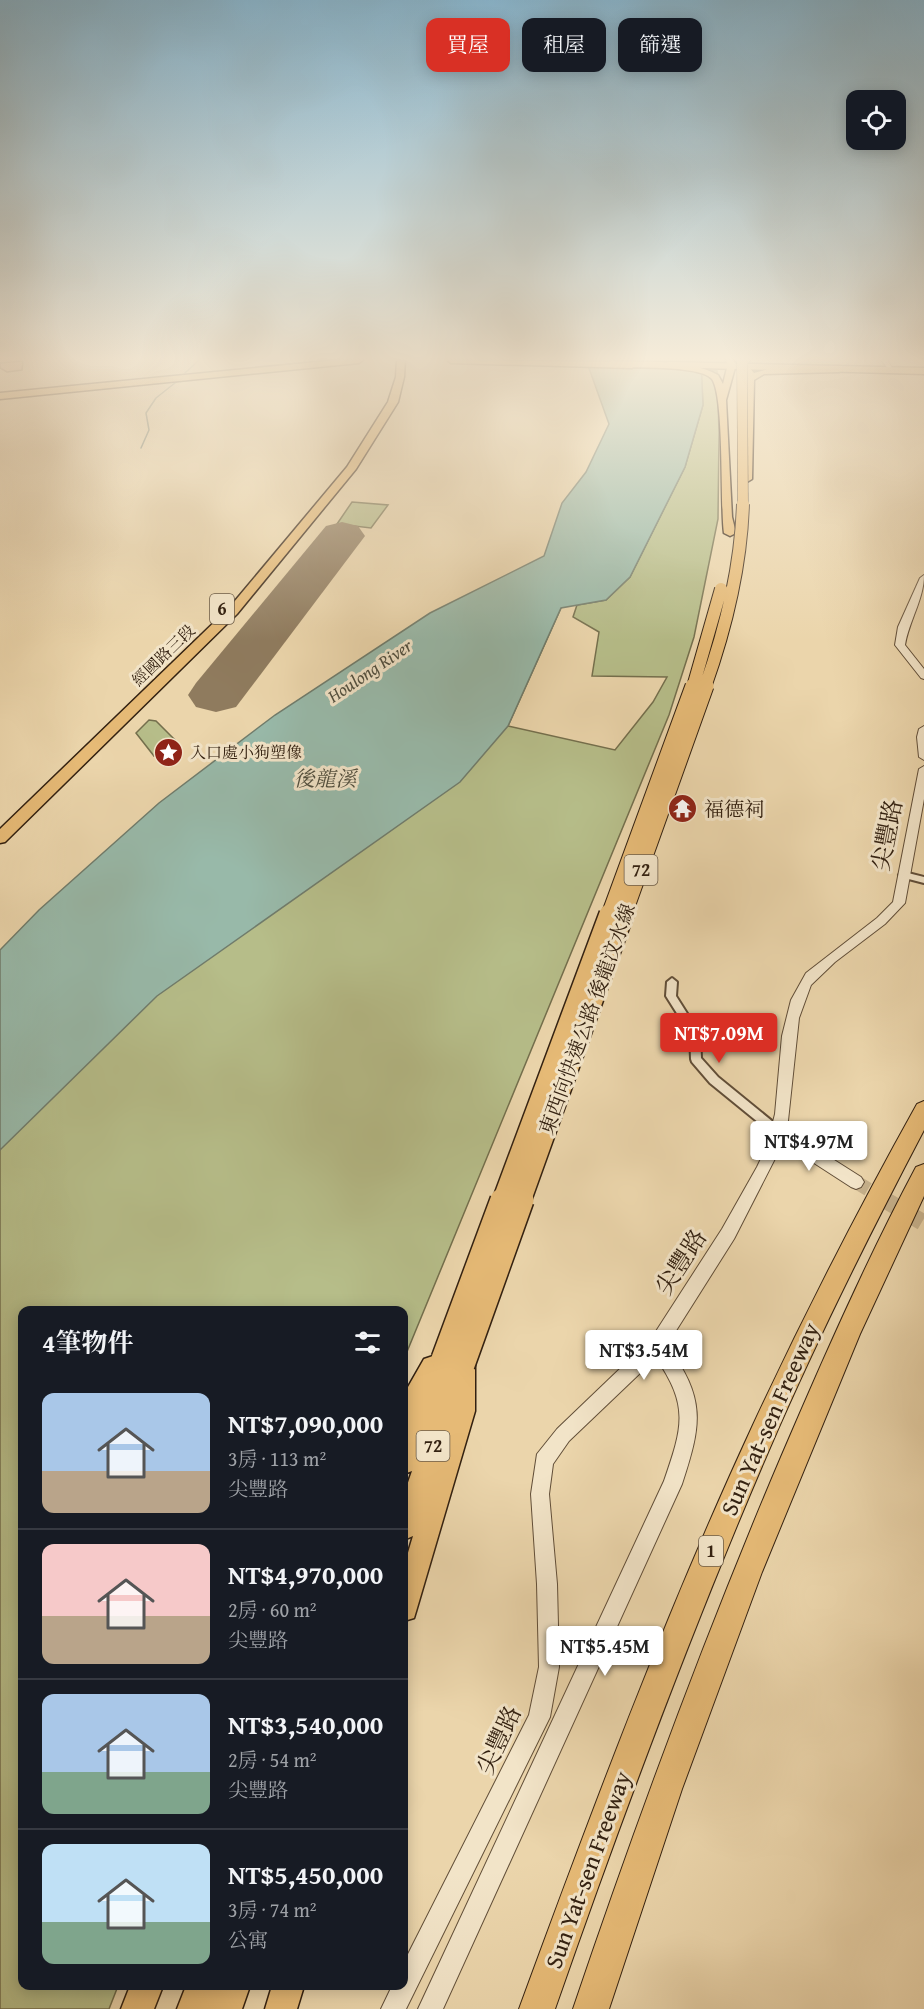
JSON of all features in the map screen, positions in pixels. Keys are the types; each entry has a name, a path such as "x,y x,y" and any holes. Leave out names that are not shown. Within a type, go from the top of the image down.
{"highway":[{"name":"Sun Yat-sen Freeway","path":"537,2009 602,1824 715,1541 813,1322 924,1110"},
{"name":"Sun Yat-sen Freeway","path":"591,2009 643,1850 750,1560 845,1339 924,1173"}],"main road":[{"name":"經國路三段","path":"0,821 188,646 222,610 343,468 352,454"},
{"name":"經國路三段","path":"0,838 197,648 232,611 351,469 361,454"},
{"path":"725,454 727,517 730,532"},
{"name":"東西向快速公路 後龍汶水線","path":"408,1514 453,1362 688,703 720,592 730,532 734,454"},
{"name":"東西向快速公路 後龍汶水線","path":"408,1454 453,1362 714,662 733,593 743,505 740,454"},
{"path":"743,505 747,494 748,454"},
{"path":"408,1409 429,1369 453,1362 463,1411 408,1595"},
{"path":"136,2009 145,1990"},
{"path":"194,2009 201,1990"},
{"path":"226,2009 233,1990"},
{"path":"281,2009 287,1990"}],"street":[{"path":"924,578 903,627 900,645 924,676"},
{"path":"924,729 922,736 924,757"},
{"name":"尖豐路","path":"408,1979 539,1717 549,1667 547,1584 540,1494 544,1461 562,1435 657,1345 728,1234 735,1215 757,1184 779,1133 789,1045 796,1008 806,982 837,952 887,917 899,903 924,769"},
{"path":"904,875 924,880"},
{"path":"672,982 671,996 695,1034 696,1059 714,1080 779,1133 856,1182"},
{"path":"430,2009 673,1484 684,1451 689,1411 675,1370 657,1345"},
{"name":"尖豐路","path":"393,2009 402,1990"}],"green space":[{"path":"689,454 719,454 718,519 694,637 669,715 408,1349 408,1306 18,1306 18,1990 116,1990 109,2009 0,2009 0,1048 561,608 508,726 615,750 653,702 667,677 592,676 599,632 573,617 577,605 606,600 630,577 685,467"},
{"path":"352,502 388,505 371,528 337,524"},
{"path":"149,720 156,721 179,744 178,747 154,756 136,733"}],"water":[{"name":"後龍溪","path":"595,454 689,454 685,467 630,577 606,600 561,608 508,726 460,782 157,996 0,1150 0,950 39,910 159,803 275,715 430,613 544,556 562,503 586,472"}],"runway":[{"path":"216,695 342,536"}],"tunnel":[{"path":"856,1182 888,1201"},
{"path":"885,1200 924,1223"}],"place":[{"name":"入口處小狗塑像","path":"169,752"},
{"name":"福德祠","path":"683,809"}],"water label":[{"name":"Houlong River","path":"370,671"}]}
